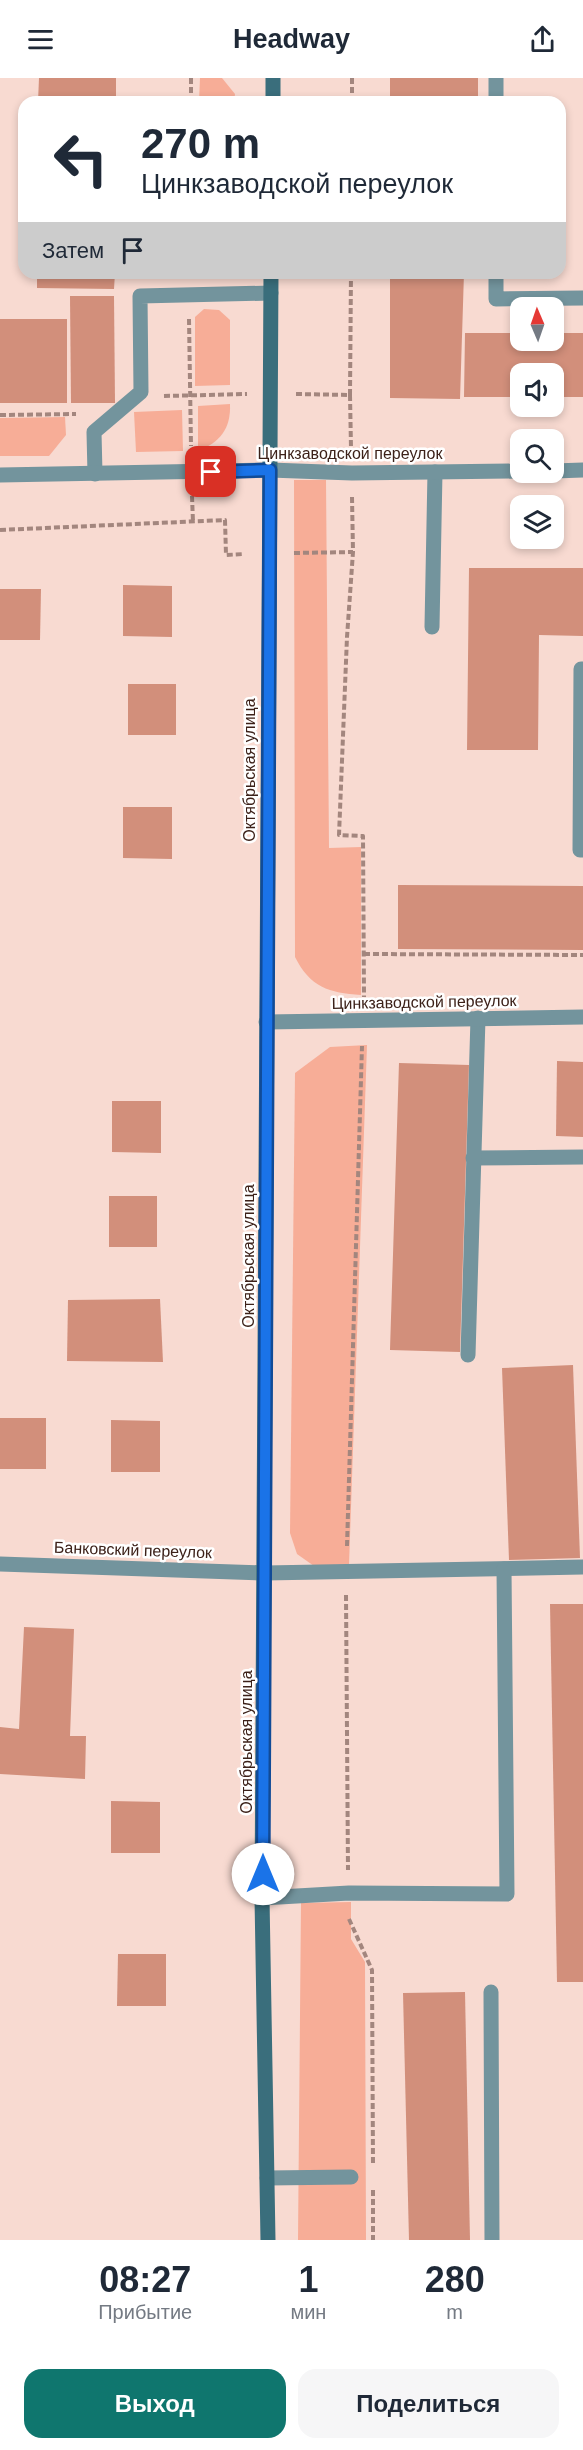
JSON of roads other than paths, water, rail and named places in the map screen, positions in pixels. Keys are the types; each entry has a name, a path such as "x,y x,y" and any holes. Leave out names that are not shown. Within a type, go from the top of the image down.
{"street":[{"path":"273,78 273,96"},
{"path":"496,78 496,96"},
{"name":"Октябрьская улица","path":"268,2240 262,1898 271,279"},
{"path":"496,279 496,299 583,298"},
{"path":"95,474 94,432 141,392 140,297 271,293"},
{"name":"Цинкзаводской переулок","path":"0,475 270,470 352,473 510,471"},
{"path":"564,471 583,470"},
{"path":"432,627 435,472"},
{"path":"583,669 581,669 580,839 580,850 583,850"},
{"name":"Цинкзаводской переулок","path":"266,1022 583,1017"},
{"path":"468,1355 478,1018"},
{"path":"473,1158 583,1157"},
{"path":"0,1564 0,1573"},
{"name":"Банковский переулок","path":"0,1564 265,1573 583,1567"},
{"path":"262,1898 349,1893 507,1894 504,1569"},
{"path":"491,1992 492,2240"},
{"path":"267,2178 351,2177"}]}
